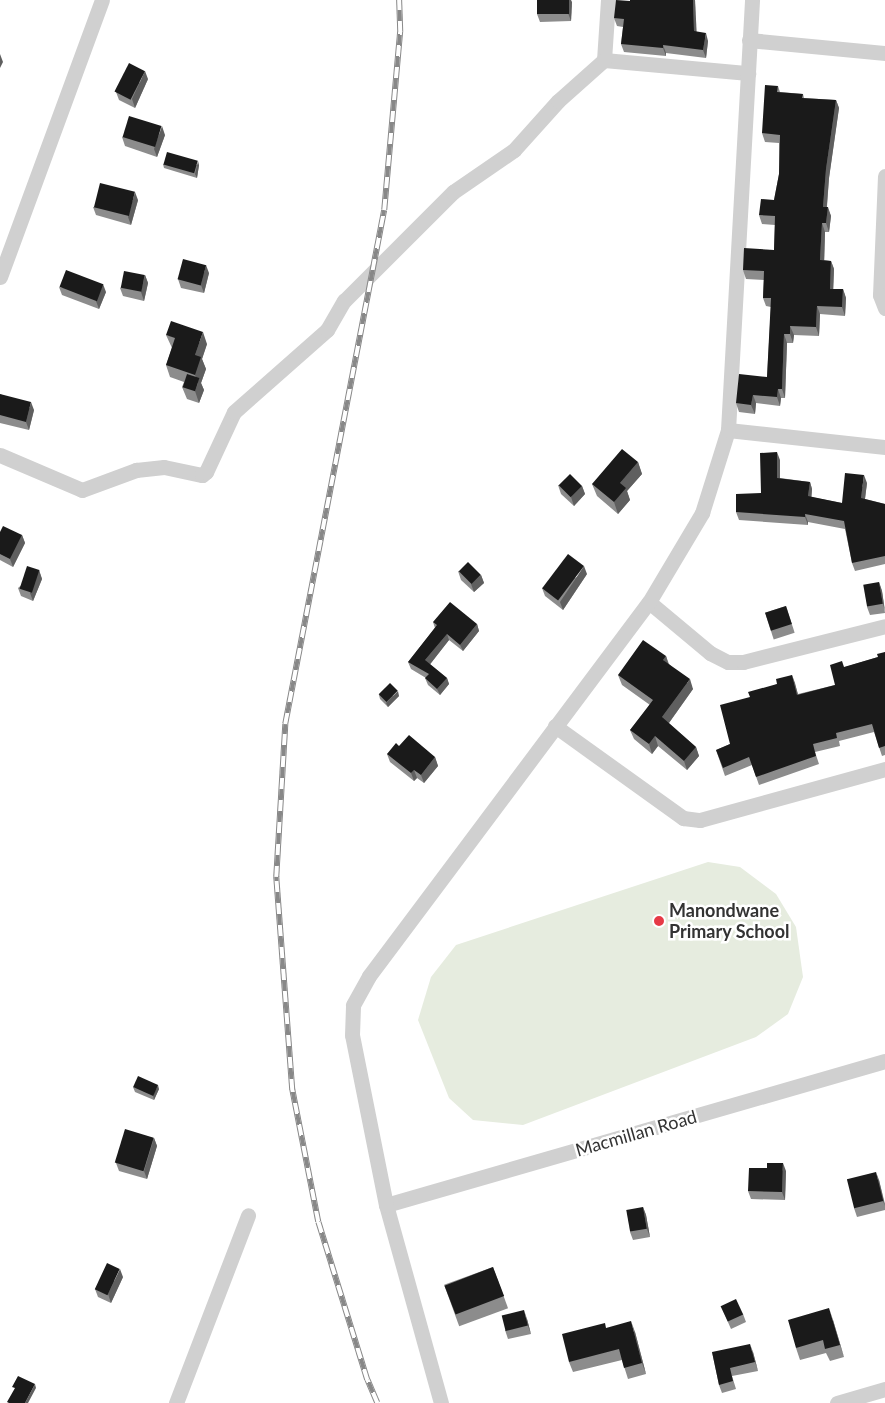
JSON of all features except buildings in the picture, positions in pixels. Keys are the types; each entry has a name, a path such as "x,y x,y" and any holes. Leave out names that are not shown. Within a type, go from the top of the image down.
{"street":[{"path":"0,277 102,0"},
{"path":"0,455 82,490 136,470 164,467 202,474 206,472 234,412 327,330 344,301 453,192 514,150 558,101 604,60 608,0"},
{"path":"442,1403 386,1205 352,1036 353,1005 369,976 649,602 696,528 728,430 752,0"},
{"path":"749,40 885,53"},
{"path":"604,60 748,73"},
{"path":"885,176 880,296 885,308"},
{"path":"728,430 885,447"},
{"path":"649,602 710,653 728,662 743,662 885,626"},
{"path":"555,726 683,818 700,820 885,770"},
{"name":"Macmillan Road","path":"386,1205 885,1061"},
{"path":"176,1403 248,1215"},
{"path":"837,1403 885,1389"}],"shaded area":[{"path":"708,862 740,867 776,894 796,927 803,977 788,1014 756,1037 523,1125 473,1120 449,1098 418,1020 431,977 456,945"}],"railway":[{"path":"377,1403 367,1380 318,1222 292,1090 276,877 285,724 384,210 400,32 399,0"}],"place":[{"name":"Manondwane Primary School","path":"659,921"}]}
